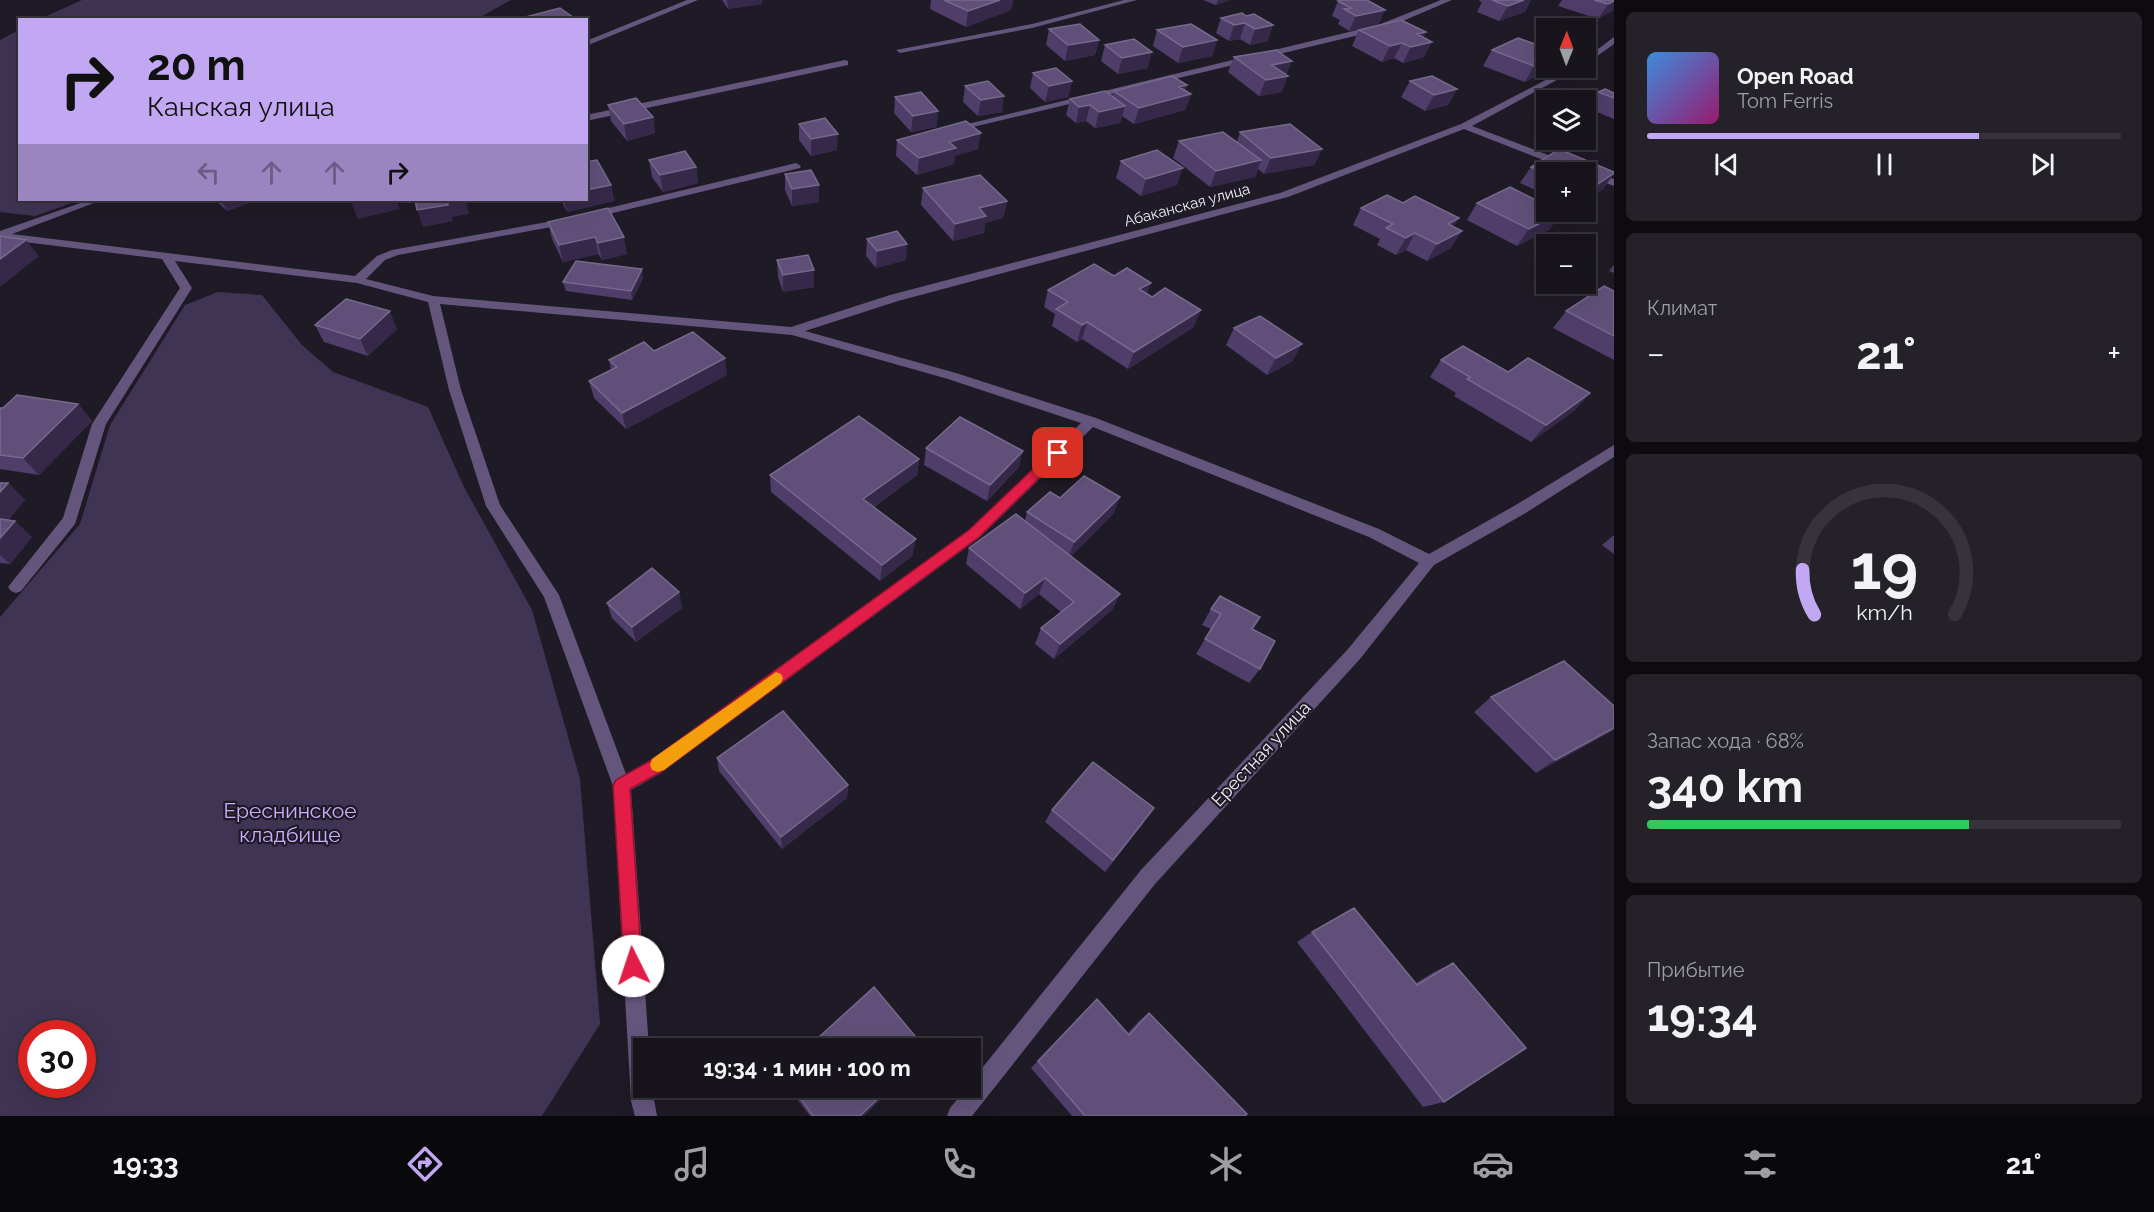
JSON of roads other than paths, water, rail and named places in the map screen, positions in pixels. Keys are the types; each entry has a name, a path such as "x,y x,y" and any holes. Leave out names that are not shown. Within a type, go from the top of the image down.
{"street":[{"path":"588,44 694,0"},
{"path":"900,50 1032,26 1133,0"},
{"path":"942,131 1381,27 1448,0"},
{"path":"1596,54 1614,39"},
{"path":"588,118 845,63"},
{"name":"Абаканская улица","path":"792,331 894,298 1284,195 1464,126 1556,78"},
{"path":"1464,126 1558,162"},
{"path":"358,280 381,258 396,252 570,220 796,166"},
{"path":"1596,176 1614,183"},
{"path":"0,235 94,201"},
{"path":"0,235 358,280 433,300 792,331 952,376 1091,421 1374,533 1429,561"},
{"path":"16,586 70,520 99,424 186,288 166,256"},
{"path":"433,300 455,390 493,506 550,595 621,786 642,1101 646,1116"},
{"path":"621,786 655,767 974,534 1091,421"},
{"name":"Ерестная улица","path":"958,1116 1148,877 1354,654 1429,561 1520,510 1614,450"}],"park label":[{"name":"Ереснинское кладбище","path":"290,823"}]}
